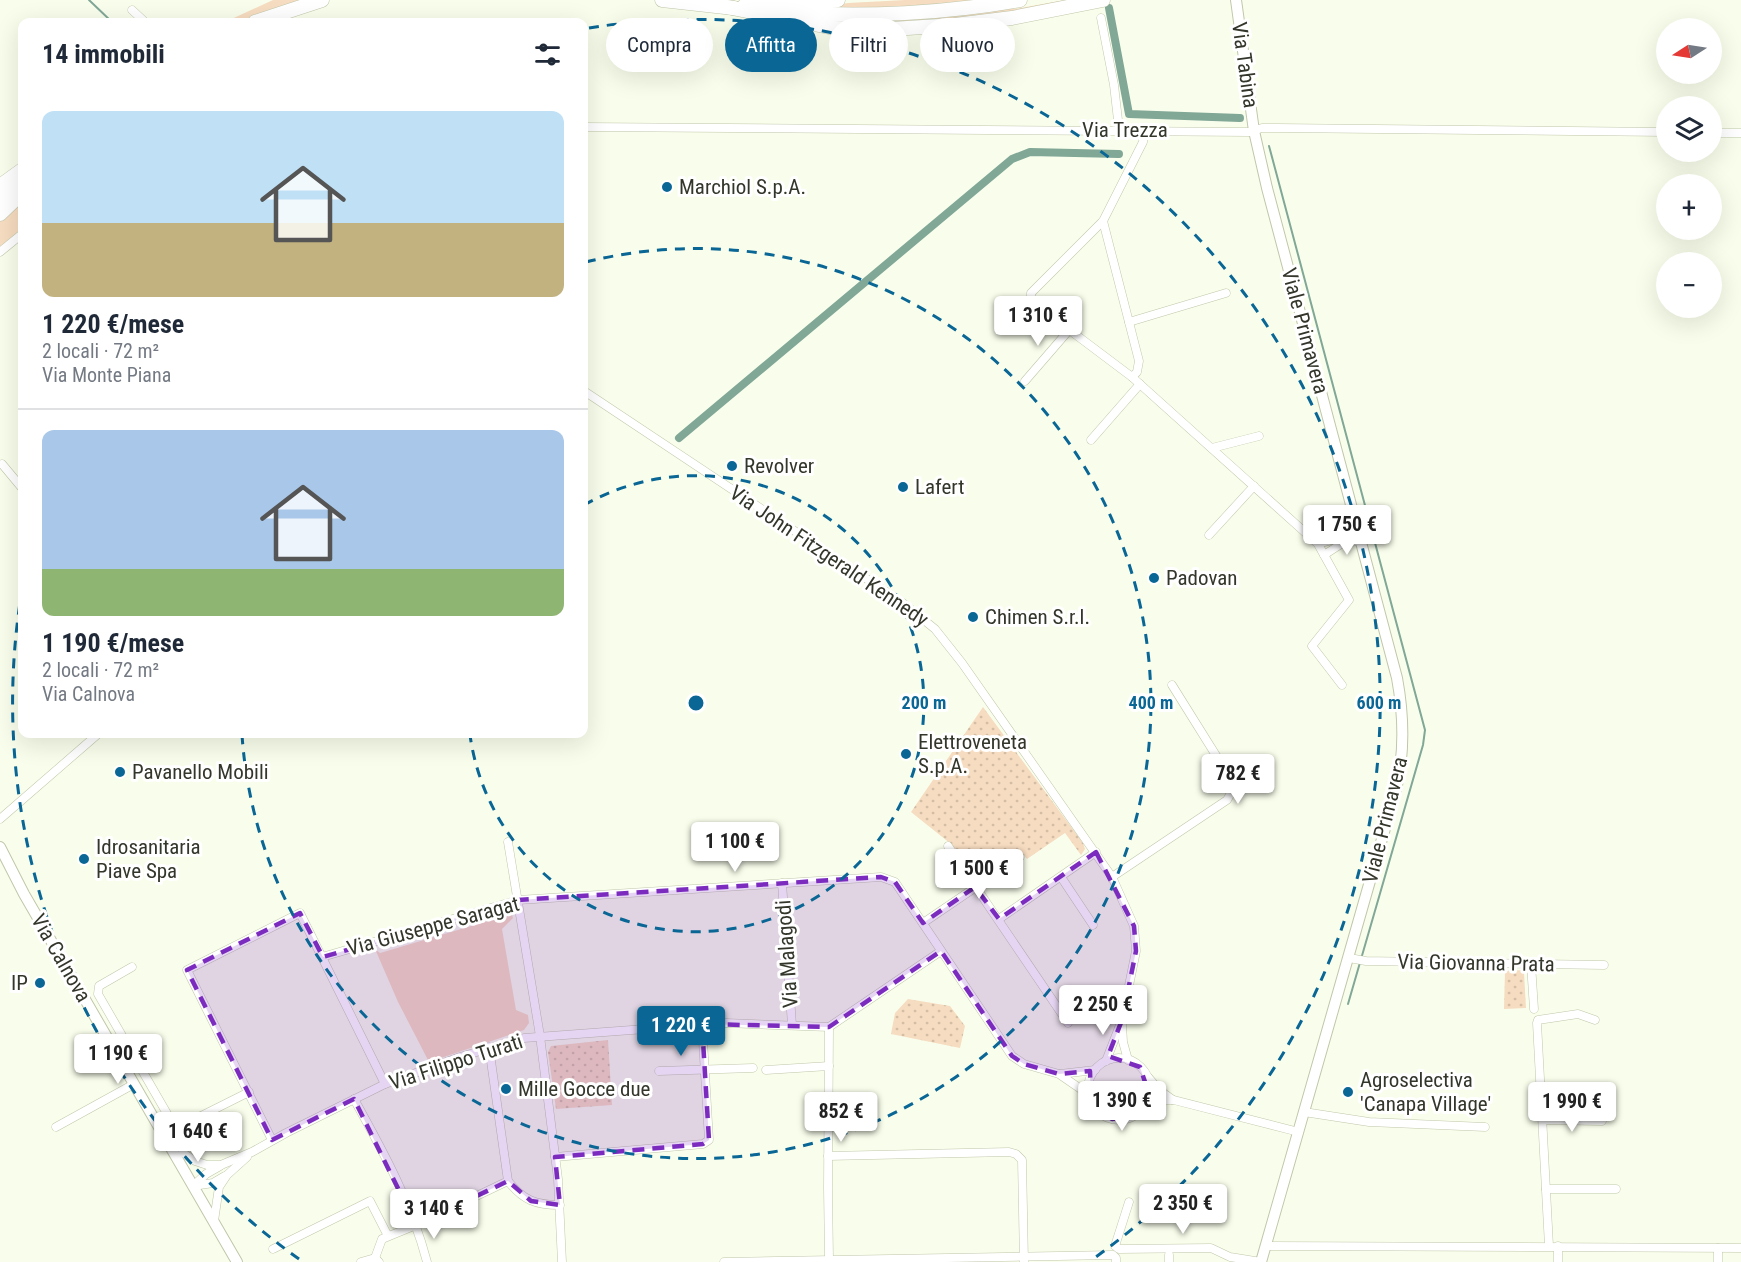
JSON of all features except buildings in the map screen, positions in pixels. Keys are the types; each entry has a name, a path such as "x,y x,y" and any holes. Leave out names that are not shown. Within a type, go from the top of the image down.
{"highway":[{"path":"267,18 322,0"},
{"path":"662,0 797,13 876,14 1016,1"},
{"path":"727,7 794,6 838,0"},
{"path":"727,7 834,27 876,30 955,25 1012,18 1103,0"},
{"path":"0,186 18,173"},
{"path":"0,200 18,185"},
{"path":"0,214 18,198"}],"main road":[{"name":"Via Tabina","path":"1236,0 1254,130"},
{"name":"Viale Primavera","path":"1254,130 1267,188 1397,678 1403,720 1402,753 1396,790 1351,958 1261,1262"},
{"name":"Via Calnova","path":"0,847 24,894 237,1262"},
{"name":"Via Calnova","path":"0,860 15,885 24,894"}],"street":[{"path":"132,10 141,18"},
{"path":"1101,18 1114,85 1119,129"},
{"name":"Via Trezza","path":"588,127 1254,130 1277,128 1656,132"},
{"path":"1144,129 1143,142 1103,221 1031,293 1031,302 1132,377 1317,544 1350,600 1312,646 1342,685"},
{"path":"1722,133 1741,133"},
{"path":"1103,221 1139,361 1137,372 1132,377"},
{"path":"0,252 18,237"},
{"path":"1130,322 1226,293"},
{"path":"1025,381 1070,329"},
{"path":"1091,440 1140,384"},
{"name":"Via John Fitzgerald Kennedy","path":"588,395 903,603 935,629 962,663 1096,852 1112,877 1134,926 1136,951 1122,1020 1106,1061 1095,1070"},
{"path":"1212,448 1259,436"},
{"path":"2,464 18,483"},
{"path":"1209,535 1254,486"},
{"path":"1317,544 1339,538 1357,522"},
{"path":"1324,555 1341,544 1361,540"},
{"path":"1112,877 1227,800 1231,793 1232,781 1172,686"},
{"path":"0,819 93,738"},
{"path":"508,842 540,1036 560,1205 562,1262"},
{"path":"948,846 1068,1023"},
{"path":"999,919 1096,852"},
{"name":"Via Calnova","path":"0,853 10,866"},
{"path":"923,923 1020,857"},
{"name":"Via Giuseppe Saragat","path":"322,957 518,900 881,877 895,882 1012,1056 1024,1064 1059,1074 1088,1094"},
{"path":"1061,877 1093,926"},
{"name":"Via Malagodi","path":"782,883 792,1025"},
{"path":"272,1140 187,970 300,913 385,1084"},
{"path":"830,1260 829,1027 940,951"},
{"name":"Via Giovanna Prata","path":"1351,958 1366,961 1604,965"},
{"path":"1531,964 1534,1009"},
{"path":"132,967 99,986 98,994 173,1124 181,1126 249,1092"},
{"path":"1558,1262 1546,1189 1537,1023 1538,1020 1578,1014 1595,1020"},
{"name":"Via John Fitzgerald Kennedy","path":"1122,1020 1128,1060"},
{"name":"Via Filippo Turati","path":"193,1186 206,1174 221,1165 252,1152 385,1084 489,1047 540,1036 702,1024 741,1023 829,1027"},
{"path":"555,1157 703,1144 709,1140 702,1024"},
{"path":"489,1047 508,1181 520,1195 531,1201 543,1205 560,1205"},
{"path":"1106,1061 1117,1058 1138,1065 1159,1090 1174,1100"},
{"path":"765,1070 829,1066"},
{"path":"659,1071 753,1068"},
{"path":"1095,1070 1088,1083 1088,1094 1096,1110 1112,1119 1122,1120 1131,1117 1145,1105 1159,1100 1174,1100 1299,1132"},
{"name":"Via Giuseppe Saragat","path":"1059,1074 1095,1070"},
{"path":"1145,1074 1149,1090 1145,1105"},
{"path":"56,1127 134,1084"},
{"path":"354,1099 390,1167 416,1225 427,1262"},
{"path":"1304,1112 1369,1122 1485,1127"},
{"path":"1543,1120 1602,1122"},
{"path":"172,1149 201,1163 221,1165"},
{"name":"Via Filippo Turati","path":"193,1186 213,1183 227,1175 252,1152"},
{"path":"828,1156 1009,1152 1016,1154 1022,1160 1024,1259"},
{"name":"Via Filippo Turati","path":"214,1221 219,1187 227,1175"},
{"path":"385,1238 508,1181"},
{"path":"1546,1189 1616,1189"},
{"path":"273,1249 370,1201 385,1238 377,1260 361,1262"},
{"name":"Viale Primavera","path":"1129,1202 1115,1246 1119,1249 1210,1248 1230,1257 1261,1262"},
{"path":"1266,1246 1741,1248"},
{"path":"1718,1248 1718,1262"},
{"path":"724,1262 1024,1259 1113,1255 1116,1262"}],"highlighted area":[{"path":"1096,852 1134,926 1136,951 1122,1020 1108,1056 1140,1067 1149,1094 1135,1115 1112,1119 1091,1103 1090,1071 1059,1074 1024,1064 1012,1056 941,951 829,1027 702,1024 709,1140 703,1144 555,1157 560,1205 531,1201 508,1181 416,1225 354,1099 272,1140 187,970 300,913 323,957 518,900 881,877 895,882 923,923 975,887 999,919"}],"shaded area":[{"path":"273,0 302,0 250,18 234,18"},
{"path":"977,0 880,7 821,7 848,3"},
{"path":"1065,0 1088,0 1041,10 965,18 920,18 920,23 908,24 908,18 859,18 1013,7 1014,9"},
{"path":"18,202 18,234 0,249 0,219"},
{"path":"983,707 1083,843 1085,849 1081,855 1065,833 1027,859 1022,853 1011,861 1005,855 987,867 990,873 978,882 951,844 911,812"},
{"path":"505,908 511,912 513,918 502,929 516,1010 528,1015 529,1023 524,1030 429,1062 398,1002 375,949 380,953 495,919 498,911"},
{"path":"1522,970 1526,1008 1504,1009 1505,971"},
{"path":"908,999 950,1006 965,1026 960,1048 891,1034 895,1013"},
{"path":"608,1040 612,1105 556,1109 548,1052 551,1046"}],"waterway":[{"path":"89,0 108,18"},
{"path":"1109,8 1129,114 1240,118"},
{"path":"1269,146 1425,730 1423,745 1348,1004"},
{"path":"679,438 1012,159 1030,152 1119,154"}],"place":[{"name":"Marchiol S.p.A.","path":"667,187"},
{"name":"Revolver","path":"732,466"},
{"name":"Lafert","path":"903,487"},
{"name":"Padovan","path":"1154,578"},
{"name":"Chimen S.r.l.","path":"973,617"},
{"name":"Elettroveneta S.p.A.","path":"906,754"},
{"name":"Pavanello Mobili","path":"120,772"},
{"name":"Idrosanitaria Piave Spa","path":"84,859"},
{"name":"IP","path":"40,983"},
{"name":"Mille Gocce due","path":"506,1089"},
{"name":"Agroselectiva 'Canapa Village'","path":"1348,1092"}]}
